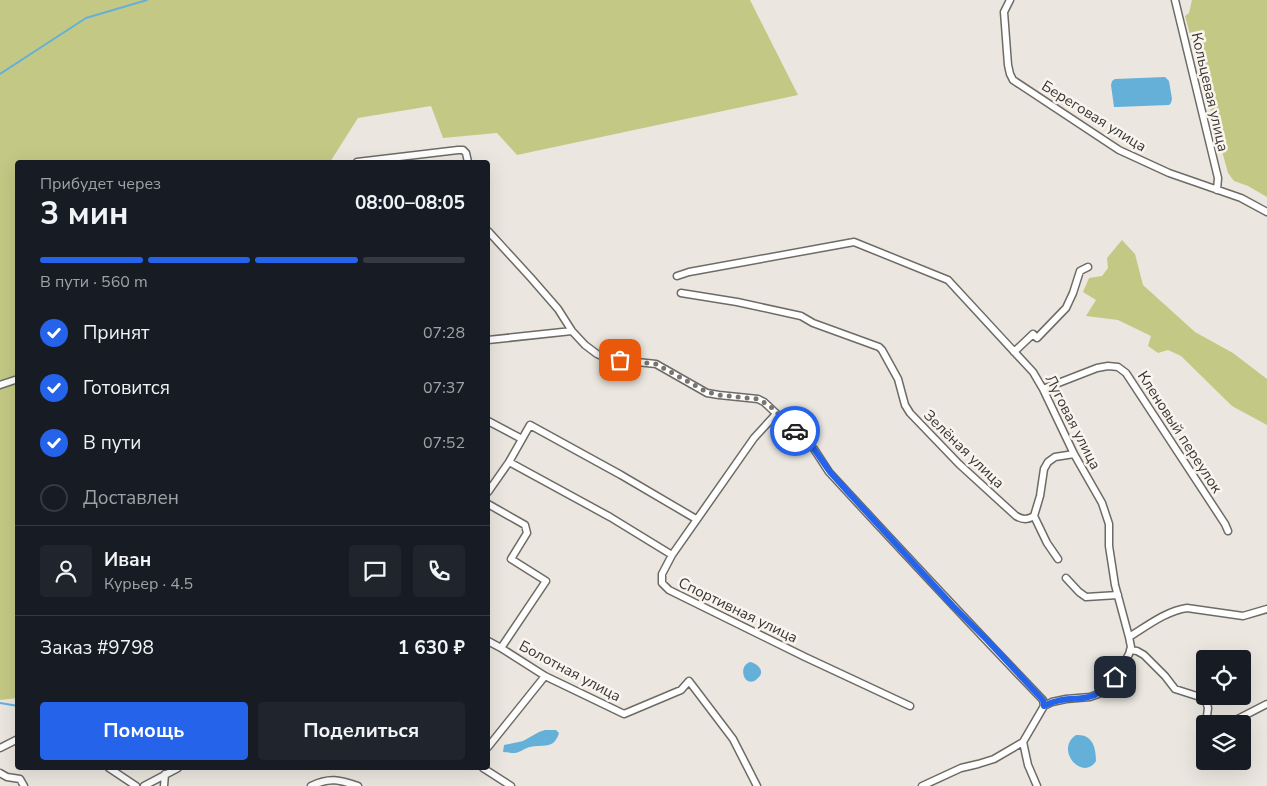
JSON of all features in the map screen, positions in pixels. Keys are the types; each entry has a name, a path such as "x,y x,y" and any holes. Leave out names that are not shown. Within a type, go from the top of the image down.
{"street":[{"name":"Береговая улица","path":"1010,0 1004,12 1008,65 1013,80 1119,150 1169,174 1241,198 1267,212"},
{"name":"Кольцевая улица","path":"1175,0 1218,178 1217,190"},
{"path":"387,160 463,150 468,160"},
{"path":"490,233 558,309 572,331 585,345 597,354 608,358 656,364 707,392 758,399 770,406 776,414 814,449 835,478 1044,703"},
{"name":"Луговая улица","path":"677,276 689,272 854,242 948,280 1033,372 1074,454 1102,503 1108,524 1110,557 1115,585 1129,637 1130,650"},
{"path":"1014,352 1033,334 1037,338 1066,308 1080,271 1088,267"},
{"name":"Зелёная улица","path":"681,293 737,302 801,316 813,324 879,347 898,379 907,409 929,435 1016,516 1022,520 1034,516"},
{"path":"490,340 572,331"},
{"name":"Кленовый переулок","path":"1043,389 1097,368 1118,367 1126,373 1154,413 1228,531"},
{"path":"0,385 15,380"},
{"name":"Спортивная улица","path":"776,414 754,438 672,554 662,574 664,586 797,653 910,706"},
{"path":"490,422 522,439"},
{"path":"490,489 509,462 530,425 696,519"},
{"path":"1058,559 1047,543 1034,516 1040,496 1044,469 1048,462 1055,457 1074,454"},
{"path":"509,462 610,517 672,554"},
{"path":"490,505 525,525 527,533 511,559 546,581 501,648"},
{"path":"1066,578 1086,597 1118,595"},
{"path":"1129,637 1168,613 1179,609 1187,608 1243,616 1267,609"},
{"name":"Болотная улица","path":"490,642 545,676 624,714 681,690 689,682 733,739 757,786"},
{"path":"1044,703 1066,699 1090,698 1100,692 1108,686 1123,665 1130,650 1144,656 1165,676 1175,689 1200,697 1206,701 1207,715"},
{"path":"490,745 545,676"},
{"path":"922,786 961,768 994,758 1023,742 1044,703"},
{"path":"1246,715 1267,704"},
{"path":"0,748 15,740"},
{"path":"1023,742 1028,765 1037,786"},
{"path":"112,770 136,786"},
{"path":"144,786 174,770"},
{"path":"486,770 511,786"},
{"path":"0,773 7,777 20,779 24,786"},
{"path":"164,786 166,774"},
{"path":"311,786 322,781 332,780 358,786"}],"green space":[{"path":"0,0 750,0 798,95 517,155 497,133 443,138 431,106 358,118 331,160 15,160 15,698 0,700"},
{"path":"1192,0 1267,0 1267,197 1248,186 1234,181 1228,173 1185,16 1189,13"},
{"path":"1122,240 1135,254 1143,285 1195,332 1233,353 1267,379 1267,425 1232,406 1181,356 1168,350 1158,353 1148,346 1151,336 1118,320 1086,316 1096,300 1083,292 1089,278 1102,276 1108,268 1107,258"}],"water":[{"path":"1165,77 1169,81 1172,99 1169,105 1114,107 1111,85 1115,79"},
{"path":"750,662 758,666 761,673 758,678 750,682 744,677 743,673 744,668"},
{"path":"545,730 556,730 559,733 551,744 530,747 515,753 503,752 504,745 523,741"},
{"path":"1076,735 1082,735 1090,739 1094,747 1096,761 1091,767 1084,768 1078,766 1069,755 1070,741"}],"waterway":[{"path":"0,74 86,18 147,0"},
{"path":"0,703 15,706"}],"way so far":[{"path":"620,360 656,364 707,392 758,399 770,406 795,431"}],"route":[{"path":"795,431 814,449 830,472 953,606 1043,700 1044,706 1066,699 1095,696 1108,686 1115,677"}]}
